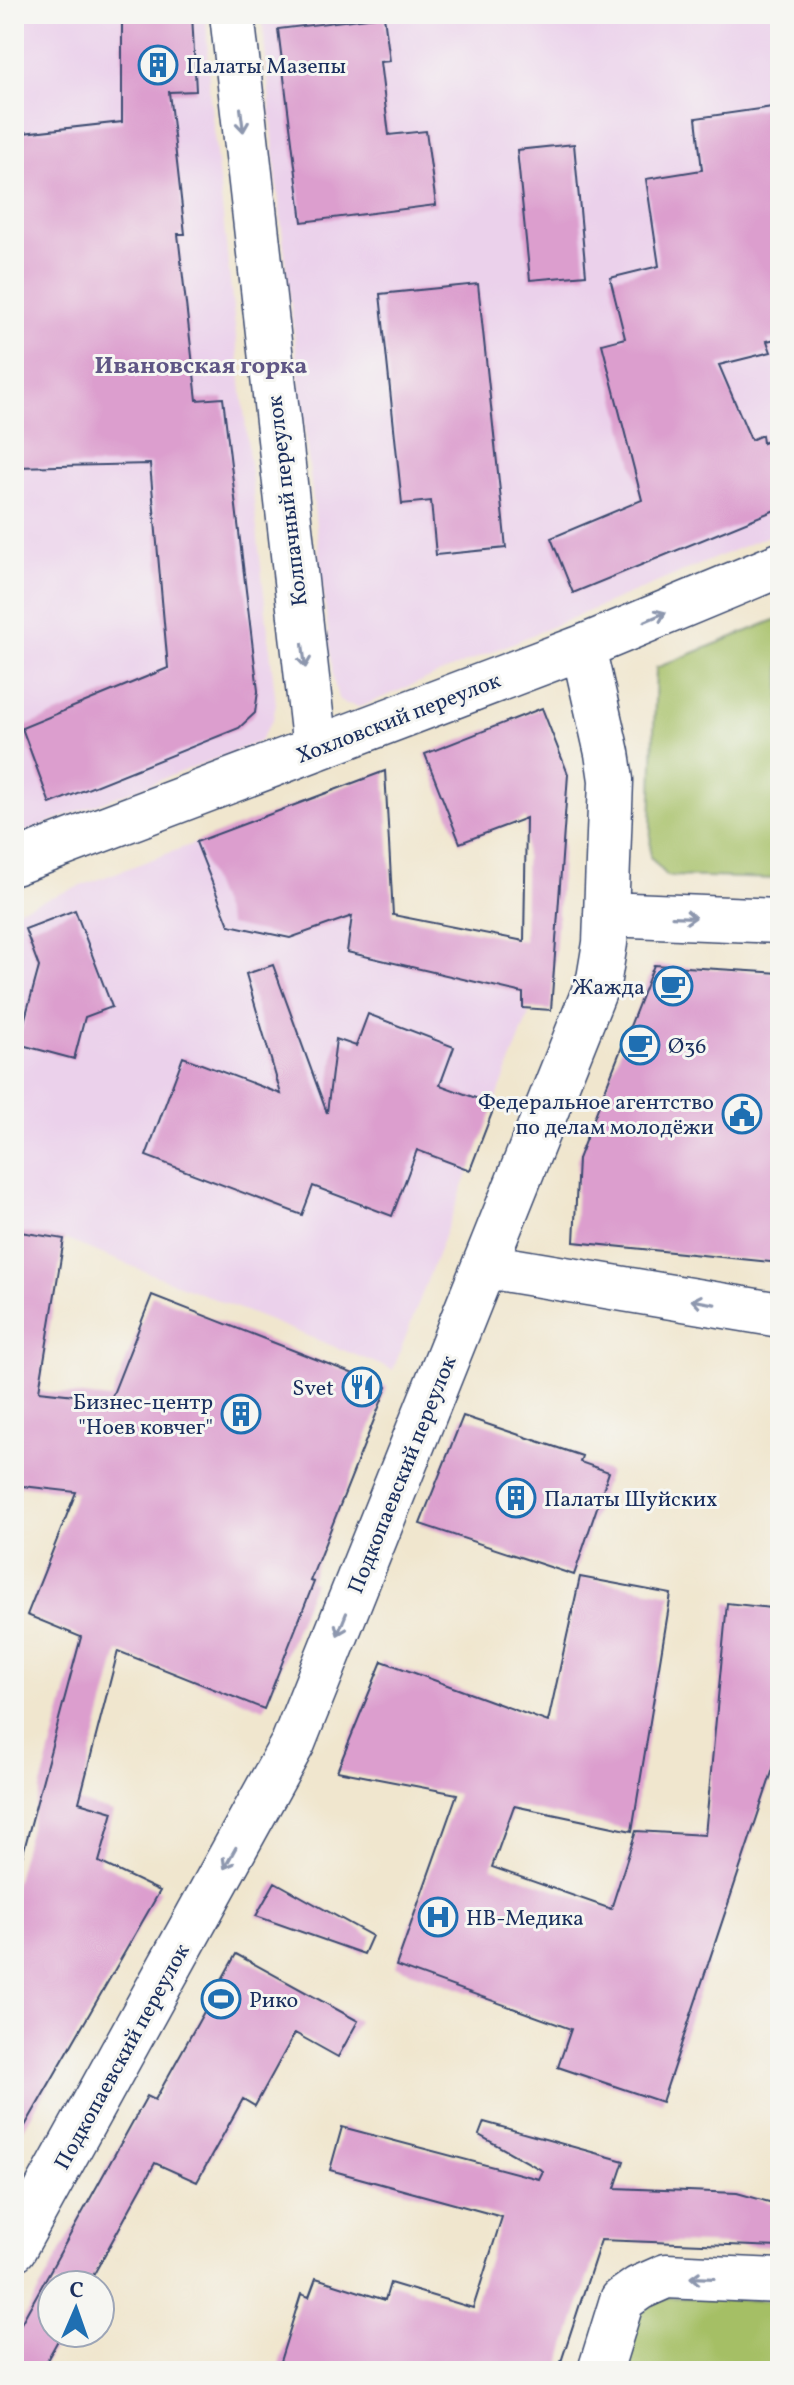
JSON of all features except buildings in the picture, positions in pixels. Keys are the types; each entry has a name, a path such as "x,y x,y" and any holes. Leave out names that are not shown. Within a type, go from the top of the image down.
{"street":[{"name":"Колпачный переулок","path":"232,14 315,749"},
{"name":"Хохловский переулок","path":"14,863 583,647 780,565"},
{"name":"Подкопаевский переулок","path":"14,2249 293,1743 599,979 606,914 611,780 583,647"},
{"path":"606,914 780,921"},
{"path":"486,1266 780,1315"},
{"path":"600,2371 622,2300 639,2288 666,2276 780,2281"}],"shaded area":[{"path":"14,14 206,14 210,97 276,704 273,719 259,742 14,836"},
{"path":"262,14 780,14 780,531 360,707 343,703 338,698 334,683 277,185"},
{"path":"321,796 352,916 347,952 523,993 521,1001 529,1014 393,1370 64,1239 14,1231 14,911"}],"green space":[{"path":"780,618 780,879 667,876 650,857 656,668"},
{"path":"669,2297 780,2301 780,2371 615,2371 631,2325 645,2309"}],"place":[{"name":"Палаты Мазепы","path":"158,65"},
{"name":"Жажда","path":"673,986"},
{"name":"Ø36","path":"640,1045"},
{"name":"Федеральное агентство по делам молодёжи","path":"742,1114"},
{"name":"Svet","path":"362,1387"},
{"name":"Бизнес-центр \"Ноев ковчег\"","path":"241,1414"},
{"name":"Палаты Шуйских","path":"516,1498"},
{"name":"НВ-Медика","path":"438,1917"},
{"name":"Рико","path":"221,1999"}],"district":[{"name":"Ивановская горка","path":"201,365"}]}
